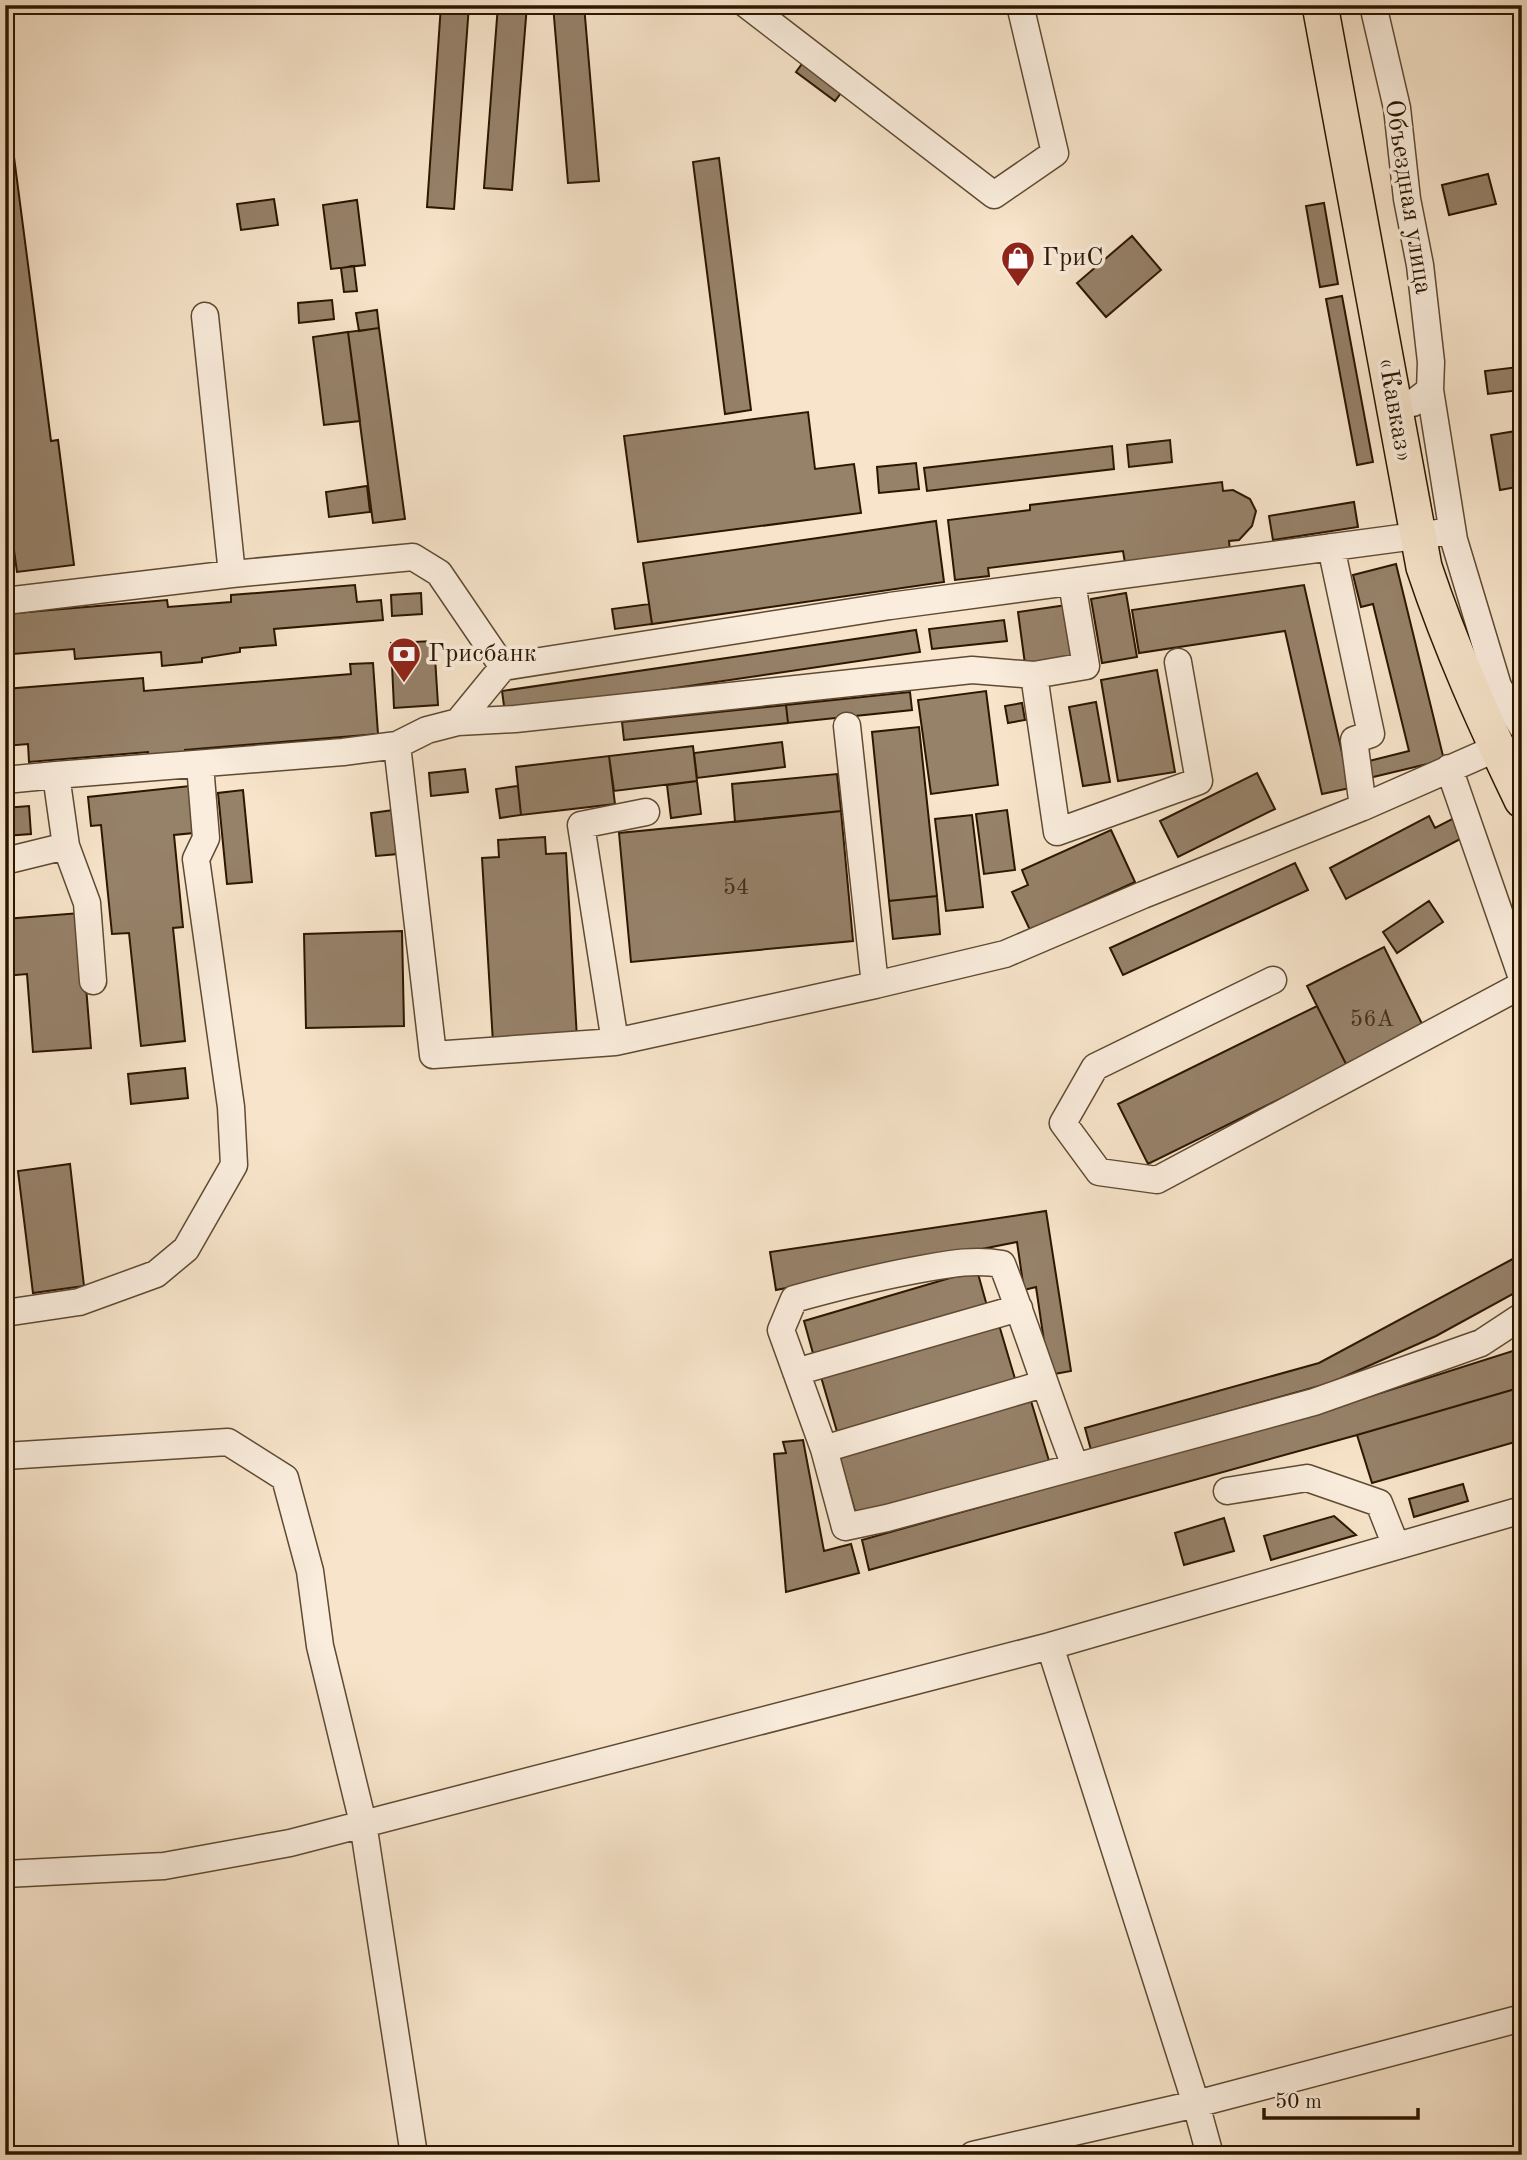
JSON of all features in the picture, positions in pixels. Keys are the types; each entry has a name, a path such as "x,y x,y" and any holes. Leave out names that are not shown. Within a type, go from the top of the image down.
{"main road":[{"name":"«Кавказ»","path":"1320,5 1428,534 1444,563 1467,640 1513,744 1522,800"},
{"name":"«Кавказ»","path":"1338,5 1387,278 1421,397 1428,534"}],"street":[{"path":"747,5 994,195 1055,153 1020,5"},
{"name":"Объездная улица","path":"1373,5 1397,108 1407,199 1420,265 1431,362 1421,397 1454,540 1513,744"},
{"path":"205,316 232,574"},
{"path":"458,722 503,667 890,606 1428,534"},
{"path":"1331,547 1371,734 1354,740 1363,807"},
{"path":"5,601 232,574 413,557 439,573 503,667"},
{"path":"5,779 200,765 397,745 427,730 458,722 529,717 972,670 1034,675 1086,666 1072,583"},
{"path":"1034,675 1057,832 1199,781 1178,662"},
{"path":"847,726 875,985"},
{"path":"397,745 433,1055 615,1042 1005,954 1143,895 1363,807 1449,768 1513,744"},
{"path":"5,1313 79,1302 156,1274 186,1249 234,1165 231,1107 196,859 206,838 200,765"},
{"path":"1449,768 1522,978"},
{"path":"56,775 66,846 87,903 93,981"},
{"path":"615,1042 581,825 646,812"},
{"path":"5,861 66,846"},
{"path":"1273,980 1095,1067 1063,1123 1099,1172 1157,1180 1522,985"},
{"path":"1074,1466 1002,1264 982,1260 945,1265 858,1280 794,1299 781,1330 824,1449 845,1527 887,1518 1314,1402 1522,1330"},
{"path":"796,1371 1019,1308"},
{"path":"1481,1343 1522,1316"},
{"path":"824,1449 1043,1384"},
{"path":"5,1456 228,1442 285,1478 310,1572 320,1646 363,1823 414,2155"},
{"path":"1227,1491 1307,1478 1379,1503 1396,1546"},
{"path":"5,1874 164,1866 290,1843 1050,1646 1522,1510"},
{"path":"1050,1646 1210,2155"},
{"path":"973,2155 1196,2104 1522,2018"}],"building":[{"path":"441,5 469,5 454,209 427,207"},
{"path":"498,5 527,5 512,190 484,188"},
{"path":"553,5 584,5 599,181 568,183"},
{"path":"807,57 846,86 835,101 796,72"},
{"path":"5,88 51,441 58,440 74,565 17,572 5,485 5,482 13,481 5,418"},
{"path":"719,158 751,410 725,414 693,162"},
{"path":"1488,174 1496,204 1449,215 1442,185"},
{"path":"274,199 278,225 241,230 237,204"},
{"path":"357,200 365,265 331,269 323,205"},
{"path":"1324,203 1338,284 1320,287 1306,206"},
{"path":"1132,236 1161,270 1106,317 1077,283"},
{"path":"354,266 357,291 344,292 341,268"},
{"path":"1342,296 1373,462 1357,465 1326,299"},
{"path":"332,300 334,319 299,323 298,303"},
{"path":"377,310 379,328 359,331 356,313"},
{"path":"379,328 405,519 373,523 348,332"},
{"path":"348,332 360,421 324,425 313,337"},
{"path":"1518,367 1521,390 1488,394 1485,371"},
{"path":"808,412 815,469 854,464 861,513 638,542 624,436"},
{"path":"1522,430 1522,486 1500,490 1491,435"},
{"path":"1170,440 1172,462 1129,467 1127,445"},
{"path":"1112,446 1114,469 927,491 924,468"},
{"path":"916,463 919,489 879,493 877,467"},
{"path":"1222,482 1223,491 1233,490 1250,499 1256,511 1252,526 1239,540 1229,541 1230,551 1125,563 1123,551 988,568 989,576 955,580 948,520 1030,510 1030,505"},
{"path":"367,486 370,512 329,517 326,492"},
{"path":"1354,502 1358,527 1273,540 1269,516"},
{"path":"936,521 944,582 652,624 643,563"},
{"path":"1522,562 1522,601 1517,563"},
{"path":"1396,564 1444,760 1369,778 1365,762 1409,751 1373,604 1361,607 1353,575"},
{"path":"355,585 357,602 381,600 383,620 274,629 276,645 240,648 240,652 202,658 202,662 162,666 161,652 75,659 74,649 13,654 11,631 5,632 5,614 167,600 168,607 231,602 231,595"},
{"path":"1304,585 1350,788 1322,794 1285,631 1139,653 1132,610"},
{"path":"421,593 422,614 392,616 391,595"},
{"path":"1126,593 1137,657 1102,663 1091,599"},
{"path":"649,604 652,624 615,629 612,609"},
{"path":"1067,605 1075,656 1025,664 1018,612"},
{"path":"1004,620 1007,641 932,649 929,629"},
{"path":"916,630 920,652 505,713 502,691"},
{"path":"434,641 438,705 394,708 391,643"},
{"path":"373,663 378,734 185,750 185,756 149,758 148,752 29,762 28,744 5,746 5,689 143,678 144,691 351,674 350,664"},
{"path":"1157,670 1175,772 1118,781 1101,680"},
{"path":"986,691 998,785 931,794 918,700"},
{"path":"910,692 912,710 788,723 786,705"},
{"path":"1096,702 1110,782 1083,786 1069,707"},
{"path":"1022,703 1025,720 1008,723 1005,706"},
{"path":"786,705 788,723 624,740 622,722"},
{"path":"919,727 937,896 889,901 872,732"},
{"path":"782,742 785,767 697,778 694,753"},
{"path":"693,746 697,781 614,791 609,756"},
{"path":"609,756 615,804 521,815 516,767"},
{"path":"465,769 468,792 431,796 429,773"},
{"path":"1257,773 1275,809 1178,857 1160,821"},
{"path":"837,774 841,811 735,822 732,784"},
{"path":"697,781 701,814 671,818 667,785"},
{"path":"199,785 204,832 174,835 183,927 173,928 185,1041 141,1046 129,933 112,934 101,825 91,826 88,797"},
{"path":"518,786 521,815 500,818 496,789"},
{"path":"243,790 252,882 227,884 218,793"},
{"path":"29,806 31,834 5,836 5,808"},
{"path":"394,810 398,854 376,856 371,813"},
{"path":"1007,810 1015,870 984,874 976,814"},
{"path":"841,811 853,941 631,962 619,833"},
{"path":"972,815 983,907 946,911 935,819"},
{"path":"1429,816 1435,828 1456,817 1466,836 1346,899 1330,868"},
{"path":"1111,830 1135,882 1030,930 1012,892 1028,885 1022,870"},
{"path":"545,837 546,854 566,853 577,1038 493,1043 482,858 499,857 498,840"},
{"path":"1295,863 1308,890 1123,975 1110,948"},
{"path":"937,896 940,934 893,939 889,901"},
{"path":"1429,901 1443,922 1397,953 1383,932"},
{"path":"80,913 91,1048 33,1052 27,974 5,976 5,919"},
{"path":"402,931 404,1026 306,1028 304,934"},
{"path":"1384,947 1426,1032 1349,1070 1307,986"},
{"path":"1317,1006 1347,1066 1148,1164 1118,1104"},
{"path":"185,1068 188,1098 131,1104 128,1074"},
{"path":"70,1164 84,1286 33,1293 18,1171"},
{"path":"1046,1211 1071,1371 1049,1375 1036,1287 1024,1290 1017,1242 776,1290 770,1252"},
{"path":"1522,1254 1522,1289 1436,1336 1330,1383 1091,1450 1085,1428 1319,1363"},
{"path":"977,1270 987,1306 814,1357 804,1321"},
{"path":"999,1325 1016,1382 838,1435 821,1377"},
{"path":"1522,1348 1522,1387 869,1570 862,1540 1349,1403"},
{"path":"1522,1387 1522,1440 1372,1483 1357,1435"},
{"path":"1031,1401 1050,1464 857,1518 839,1455"},
{"path":"803,1440 824,1551 851,1544 859,1573 786,1592 774,1454 786,1453 783,1442"},
{"path":"1463,1484 1468,1501 1414,1517 1409,1499"},
{"path":"1334,1516 1356,1535 1271,1560 1264,1536"},
{"path":"1224,1518 1234,1551 1184,1565 1175,1533"}],"place":[{"name":"ГриС","path":"1018,288"},
{"name":"Грисбанк","path":"404,684"}]}
